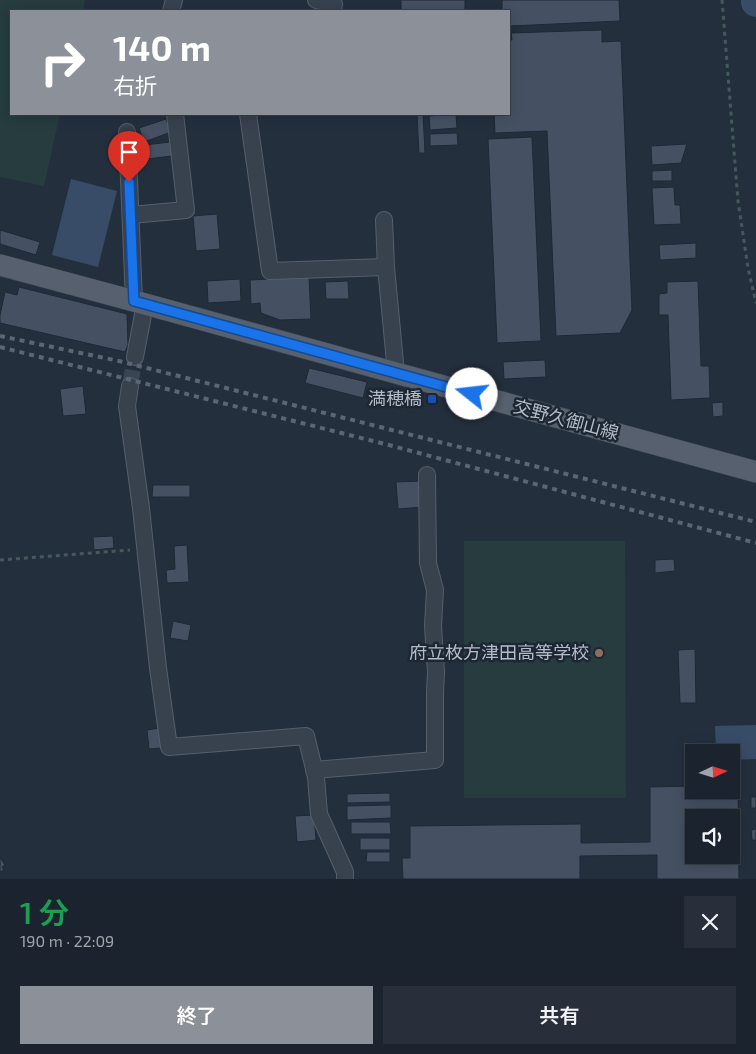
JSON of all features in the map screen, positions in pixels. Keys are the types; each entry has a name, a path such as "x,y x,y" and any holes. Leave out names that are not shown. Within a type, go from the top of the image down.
{"main road":[{"name":"交野久御山線","path":"0,265 756,472"}],"street":[{"path":"316,0 334,4 333,10"},
{"path":"130,215 186,210 175,115"},
{"path":"248,115 270,271 386,267"},
{"path":"127,132 130,215 140,302 135,357"},
{"path":"384,220 386,267 396,373"},
{"path":"130,386 127,406 169,747 306,736 314,770 320,814 345,872 345,879"},
{"path":"314,770 435,760 436,672 433,626 435,590 428,564 427,475"}],"path":[{"path":"722,0 738,201 748,268 756,303"},
{"path":"0,560 145,549"}],"green space":[{"path":"0,0 85,0 83,10 10,10 10,115 60,115 44,186 0,177"},
{"path":"464,541 625,541 626,798 464,798"}],"water":[{"path":"71,179 117,191 98,267 52,255"},
{"path":"756,725 756,759 740,760 740,744 716,744 715,726"}],"building":[{"path":"401,0 465,0 465,10 401,10"},
{"path":"502,0 619,0 620,21 510,26 510,10 502,10"},
{"path":"602,30 602,42 621,41 632,310 620,333 556,336 547,131 495,133 494,115 510,115 511,33"},
{"path":"417,115 423,115 425,153 419,153"},
{"path":"456,115 457,128 430,130 429,116"},
{"path":"166,119 171,132 144,142 139,128"},
{"path":"457,133 458,145 430,146 430,134"},
{"path":"532,137 541,341 497,343 488,139"},
{"path":"170,142 172,156 147,159 145,145"},
{"path":"687,144 681,163 652,165 651,146"},
{"path":"672,170 672,181 652,181 652,171"},
{"path":"674,187 675,205 680,205 681,224 654,225 652,188"},
{"path":"217,214 220,249 196,251 193,216"},
{"path":"0,230 40,242 36,255 0,244"},
{"path":"696,243 696,258 660,260 659,245"},
{"path":"309,277 311,319 280,320 261,313 260,303 251,304 250,280"},
{"path":"240,279 241,301 208,303 207,281"},
{"path":"348,281 349,299 326,299 325,282"},
{"path":"698,281 701,366 709,366 710,398 671,400 668,315 659,315 659,294 667,293 667,282"},
{"path":"19,287 127,314 128,345 125,352 0,323 5,292 17,295"},
{"path":"545,360 546,377 504,379 503,362"},
{"path":"309,368 367,382 363,398 305,383"},
{"path":"83,386 86,414 63,416 60,389"},
{"path":"723,402 723,416 713,417 712,403"},
{"path":"421,481 423,507 398,509 396,482"},
{"path":"153,485 190,485 190,497 152,497"},
{"path":"113,536 114,548 94,550 93,537"},
{"path":"187,545 189,582 167,583 166,570 175,569 174,546"},
{"path":"674,559 675,571 655,573 655,560"},
{"path":"173,621 191,625 188,641 170,638"},
{"path":"695,649 696,703 680,703 678,650"},
{"path":"159,728 161,748 149,749 147,730"},
{"path":"685,786 685,799 738,799 738,809 685,809 685,864 739,864 739,879 657,879 657,855 580,856 580,879 403,879 402,858 410,858 410,826 581,824 581,843 650,842 650,787"},
{"path":"390,793 390,802 347,803 347,794"},
{"path":"751,797 756,797 756,808 751,808"},
{"path":"391,805 391,818 347,820 347,806"},
{"path":"314,815 316,840 297,842 295,816"},
{"path":"351,822 390,822 391,834 351,834"},
{"path":"756,829 756,840 752,840 751,830"},
{"path":"360,838 390,838 390,850 360,850"},
{"path":"367,852 390,852 390,862 366,862"},
{"path":"0,857 5,865 2,867 4,870 0,872"}],"tunnel":[{"path":"130,386 135,357"}],"railway":[{"path":"0,336 119,361 756,522"},
{"path":"0,347 385,444 756,543"}],"place":[{"name":"満穂橋","path":"432,399"},
{"name":"府立枚方津田高等学校","path":"599,653"}],"route":[{"path":"129,182 134,301 472,394"}]}
